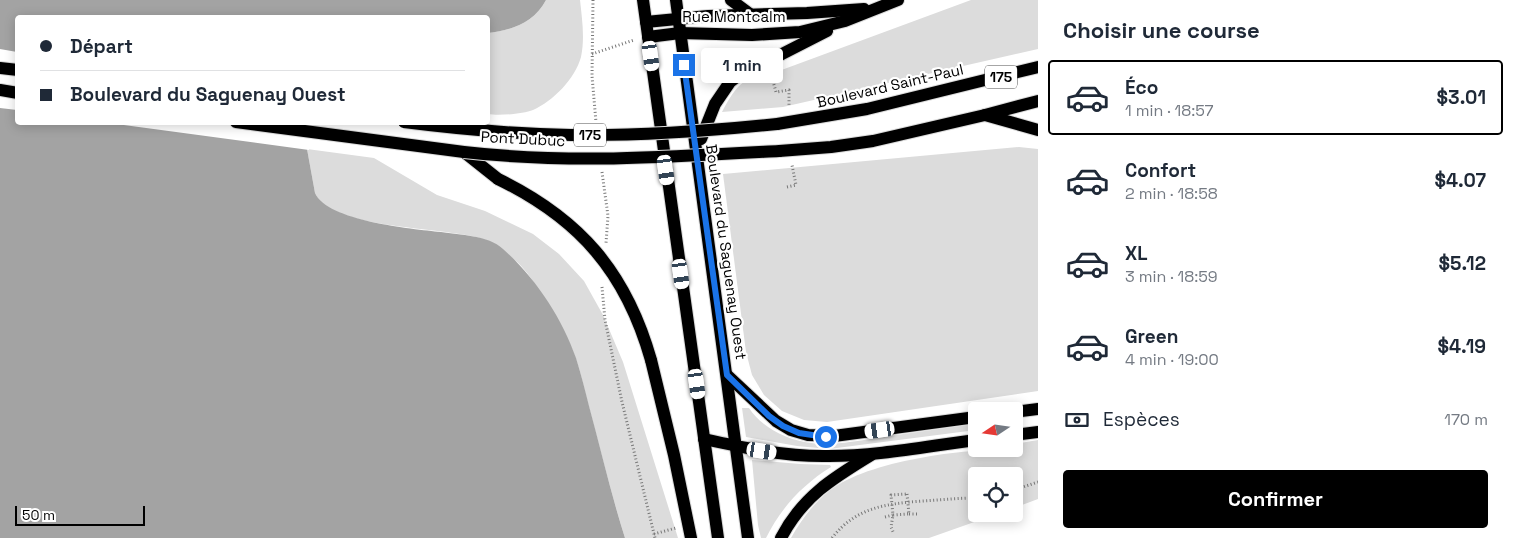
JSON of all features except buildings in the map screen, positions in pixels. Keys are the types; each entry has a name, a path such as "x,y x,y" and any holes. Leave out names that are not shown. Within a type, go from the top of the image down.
{"main road":[{"path":"643,0 646,22 643,38 718,538"},
{"name":"Boulevard du Saguenay Ouest","path":"676,0 748,538"},
{"path":"731,0 750,14"},
{"name":"Rue Montcalm","path":"643,38 680,33 778,34 800,32 845,21 898,0"},
{"name":"Rue Montcalm","path":"646,22 678,18 877,8"},
{"path":"696,151 715,104 730,82 744,71 782,54 845,21"},
{"path":"0,68 15,70"},
{"name":"Boulevard Saint-Paul","path":"777,124 867,109 1038,68"},
{"path":"0,90 15,92"},
{"name":"175","path":"985,115 1038,101"},
{"path":"985,115 1038,130"},
{"name":"Pont Dubuc","path":"259,125 499,156 569,158 658,157 779,151 858,143 985,115"},
{"name":"Pont Dubuc","path":"433,125 502,132 574,135 672,133 777,124"},
{"path":"464,152 498,179 533,198 571,226 594,248 611,270 626,296 641,330 651,360 674,454 691,538"},
{"path":"727,375 776,421 791,430 808,435 834,436 968,418"},
{"path":"1023,411 1038,409"},
{"path":"1023,434 1038,432"},
{"path":"704,439 795,455 830,456 874,453 968,441"},
{"path":"780,538 795,514 815,492 836,476 874,453"}],"path":[{"path":"592,54 643,38"},
{"path":"770,70 776,92 789,90 789,107"},
{"path":"787,187 796,186 792,165"},
{"path":"1023,487 1038,482"},
{"path":"894,534 891,527 893,515 892,495 907,494 909,514"},
{"path":"832,538 856,516 872,508 892,503 968,498"},
{"path":"886,517 918,514"},
{"path":"654,534 678,527"}],"shaded area":[{"path":"0,0 546,0 529,20 506,30 490,33 490,15 15,15 15,125 310,125 307,149 315,193 323,203 352,217 372,222 411,229 474,236 497,244 515,260 536,285 555,313 570,343 580,370 625,538 0,538"},
{"path":"546,0 580,0 583,43 578,65 562,88 541,106 517,114 490,114 490,33 506,30 522,24 541,8"},
{"path":"971,0 1038,0 1038,49 783,107 722,112 730,97 739,86 757,74 766,70 768,75"},
{"path":"1019,147 1038,149 1038,391 827,422 804,420 782,411 764,395 752,375 746,352 723,174"},
{"path":"307,149 374,158 437,195 485,211 533,234 559,254 584,281 603,315 623,362 678,538 625,538 573,350 552,310 521,266 502,250 486,240 446,232 367,221 344,214 326,205 315,193"},
{"path":"742,408 749,408 754,415 776,432 793,439 811,443 844,443 968,425 968,431 829,449 797,446 746,437"},
{"path":"1038,440 1038,499 1023,505 1023,467 968,467 968,522 974,522 929,538 791,538 818,501 846,480 892,464 944,454 968,451 968,458 1022,458 1023,442"},
{"path":"752,460 830,465 831,467 811,481 793,498 778,517 766,538 761,538"}],"pier":[{"path":"0,49 15,52 15,110 0,108"},
{"path":"124,125 313,125 309,150"}],"route":[{"path":"684,65 727,375 769,416 783,426 799,433 826,437"}]}
